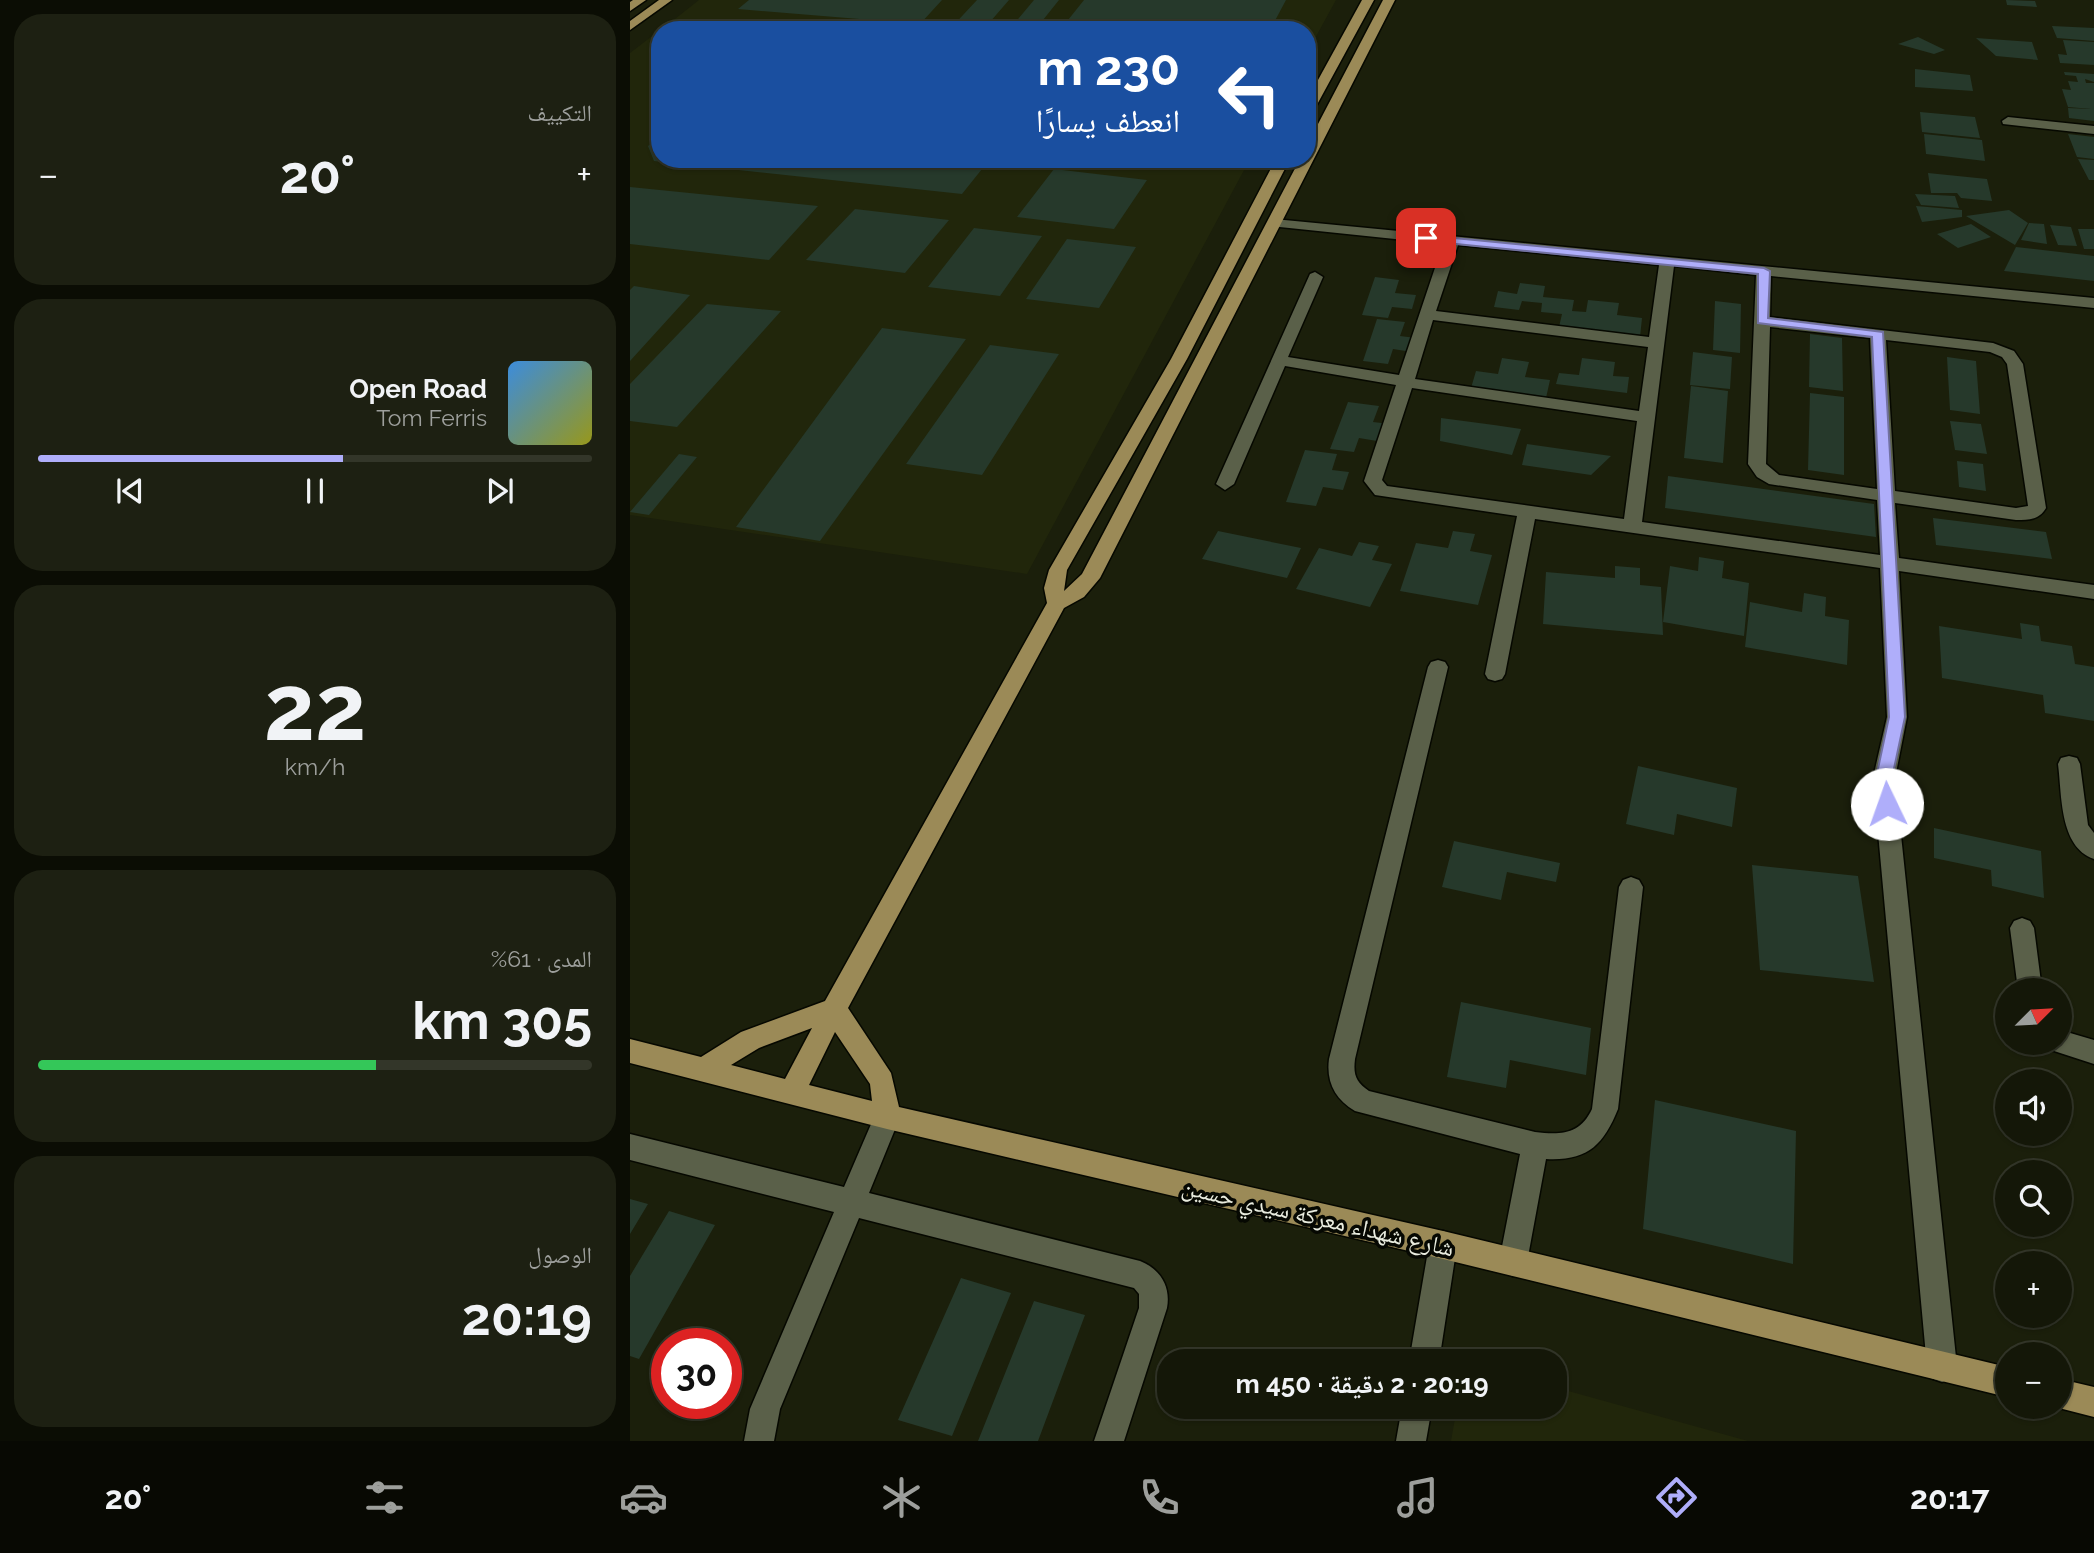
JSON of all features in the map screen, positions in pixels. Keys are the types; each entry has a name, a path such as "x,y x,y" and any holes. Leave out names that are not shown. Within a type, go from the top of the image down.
{"main road":[{"path":"630,8 640,0"},
{"path":"630,27 666,0"},
{"path":"1316,95 1368,0"},
{"path":"1316,142 1389,0"},
{"path":"1057,603 1054,588 1058,570 1179,359 1278,168"},
{"path":"792,1092 834,1009 1057,603 1077,592 1090,578 1302,168"},
{"path":"705,1070 727,1052 755,1036 834,1009"},
{"path":"834,1009 882,1081 887,1099 887,1116"},
{"name":"شارع شهداء معركة سيدي حسين","path":"630,1051 887,1116 1443,1245 1995,1379"},
{"path":"2072,1397 2094,1402"}],"street":[{"path":"2008,121 2094,130"},
{"path":"1274,223 2094,303"},
{"path":"1452,240 1408,382 1373,481 1376,488 1386,492 2094,592"},
{"path":"1632,525 1667,261"},
{"path":"1762,321 1993,348 2011,357 2015,364 2037,508 2029,514 2016,514 1887,496 1775,480 1759,469 1757,464 1762,321 1764,271"},
{"path":"1225,484 1315,277"},
{"path":"1428,315 1656,343"},
{"path":"1878,334 1897,717 1884,778 1942,1367"},
{"path":"1279,360 1430,388 1646,417"},
{"path":"1495,674 1527,511"},
{"path":"1438,667 1339,1072 1342,1085 1364,1102 1535,1145 1570,1146 1594,1133 1605,1109 1631,887"},
{"path":"2068,765 2077,828 2094,850"},
{"path":"2022,928 2028,978"},
{"path":"2072,1046 2094,1052"},
{"path":"759,1441 765,1409 887,1116"},
{"path":"1513,1262 1535,1145"},
{"path":"630,1147 1140,1275 1154,1292 1153,1308 1109,1441"},
{"path":"1426,1349 1443,1245"},
{"path":"1411,1441 1415,1419"}],"shaded area":[{"path":"699,0 1336,0 1316,37 1316,21 672,21"},
{"path":"651,37 651,168 1245,168 1027,574 630,515 630,53"},
{"path":"1567,1391 1748,1441 1451,1441 1455,1419 1567,1419"}],"building":[{"path":"749,0 942,0 923,21 884,21 738,9"},
{"path":"977,0 1009,0 991,21 957,21"},
{"path":"1034,0 1059,0 1042,21 1016,21"},
{"path":"1084,0 1286,0 1275,21 1067,21"},
{"path":"2006,0 2035,1 2037,7 2007,5"},
{"path":"2052,26 2094,28 2094,41 2057,38"},
{"path":"1918,37 1945,50 1934,54 1898,44"},
{"path":"1976,38 2032,42 2038,60 1996,56"},
{"path":"2063,40 2094,42 2094,65 2060,63 2058,54 2067,55"},
{"path":"1915,69 1970,75 1973,91 1915,87"},
{"path":"2064,72 2094,74 2094,82 2085,79 2086,83 2094,83 2094,121 2069,118 2068,108 2091,109 2068,107 2062,89 2071,90 2068,81 2078,82 2076,76 2065,75"},
{"path":"1920,112 1975,117 1980,138 1922,132"},
{"path":"1924,134 1982,140 1985,161 1926,154"},
{"path":"2068,134 2094,137 2094,159 2077,157"},
{"path":"2078,159 2094,160 2094,180 2089,180"},
{"path":"719,168 983,168 962,194"},
{"path":"1054,169 1147,180 1114,229 1017,217"},
{"path":"1928,173 1987,179 1992,201 1961,198 1957,193 1931,193"},
{"path":"630,187 818,206 769,260 630,244"},
{"path":"1915,194 1955,196 1959,208 1921,205"},
{"path":"1916,206 1962,210 1962,217 1922,222"},
{"path":"855,209 949,220 905,273 806,260"},
{"path":"2009,210 2028,223 2015,245 1966,216"},
{"path":"2029,223 2044,224 2047,244 2021,240"},
{"path":"1971,224 1991,237 1958,248 1937,234"},
{"path":"2050,225 2071,227 2077,246 2058,245"},
{"path":"974,228 1042,236 1000,296 928,287"},
{"path":"2078,229 2094,229 2094,249 2084,249"},
{"path":"1067,239 1136,247 1099,308 1026,299"},
{"path":"2016,247 2094,256 2094,281 2004,271"},
{"path":"1375,277 1399,280 1395,293 1416,295 1412,309 1392,307 1388,318 1362,315"},
{"path":"1520,283 1545,286 1543,297 1574,300 1572,311 1586,312 1588,300 1619,303 1617,315 1642,318 1640,337 1559,327 1562,314 1541,312 1542,303 1522,301 1519,310 1494,307 1498,291 1517,294"},
{"path":"634,286 690,295 630,361 630,290"},
{"path":"1715,301 1741,304 1740,353 1713,350"},
{"path":"707,304 781,311 677,427 630,421 630,384"},
{"path":"1377,319 1405,322 1400,336 1416,338 1412,352 1393,349 1388,364 1363,361"},
{"path":"882,328 966,339 820,541 736,527"},
{"path":"1810,334 1842,338 1843,391 1809,387"},
{"path":"990,345 1059,354 982,475 906,464"},
{"path":"1693,352 1732,357 1730,389 1690,385"},
{"path":"1947,357 1976,361 1980,414 1950,410"},
{"path":"1502,358 1529,362 1525,377 1550,380 1546,398 1471,388 1476,371 1498,374"},
{"path":"1582,358 1615,362 1613,376 1629,377 1627,393 1556,384 1559,373 1579,375"},
{"path":"1691,386 1728,391 1723,463 1684,458"},
{"path":"1810,393 1844,397 1844,475 1808,470"},
{"path":"1348,402 1379,406 1373,422 1390,424 1383,442 1359,438 1354,452 1330,449"},
{"path":"1441,418 1521,429 1512,455 1440,441"},
{"path":"1950,421 1981,424 1987,454 1955,450"},
{"path":"1527,444 1611,456 1591,475 1522,465"},
{"path":"1305,450 1337,454 1332,470 1349,472 1343,490 1323,487 1316,506 1286,502"},
{"path":"679,454 697,457 649,515 630,512"},
{"path":"1957,461 1983,464 1986,491 1959,487"},
{"path":"1668,476 1874,504 1876,537 1665,508"},
{"path":"1933,518 2046,532 2052,559 1936,545"},
{"path":"1218,531 1301,548 1287,578 1202,559"},
{"path":"1453,531 1475,534 1470,551 1492,555 1478,605 1400,591 1416,543 1448,548"},
{"path":"1359,542 1379,546 1372,560 1392,564 1370,607 1296,589 1319,548 1352,556"},
{"path":"1699,557 1724,561 1722,578 1749,583 1744,636 1663,622 1670,566 1698,571"},
{"path":"1615,566 1640,568 1640,585 1661,587 1663,635 1543,624 1546,572 1615,578"},
{"path":"1804,593 1826,597 1825,616 1849,620 1847,665 1745,647 1750,602 1802,612"},
{"path":"2020,623 2039,626 2041,641 2072,646 2075,664 2094,667 2094,721 2045,713 2043,695 1942,678 1939,626 2022,639"},
{"path":"1638,766 1737,788 1732,827 1677,814 1674,835 1626,824"},
{"path":"1934,828 2041,851 2044,898 1992,886 1991,870 1934,858"},
{"path":"1454,841 1560,863 1556,882 1507,872 1501,900 1442,887"},
{"path":"1752,865 1858,876 1874,982 1760,970"},
{"path":"1461,1002 1591,1028 1586,1075 1510,1060 1506,1088 1447,1077"},
{"path":"1655,1100 1796,1131 1793,1264 1643,1229"},
{"path":"630,1199 648,1204 630,1234"},
{"path":"669,1211 715,1225 657,1328 651,1328 651,1338 639,1359 630,1356 630,1276"},
{"path":"961,1278 1011,1293 952,1436 898,1420"},
{"path":"1034,1301 1085,1315 1038,1441 978,1441"}],"route":[{"path":"1426,238 1764,271 1762,321 1878,334 1897,717 1886,760 1884,778 1887,804"}]}
